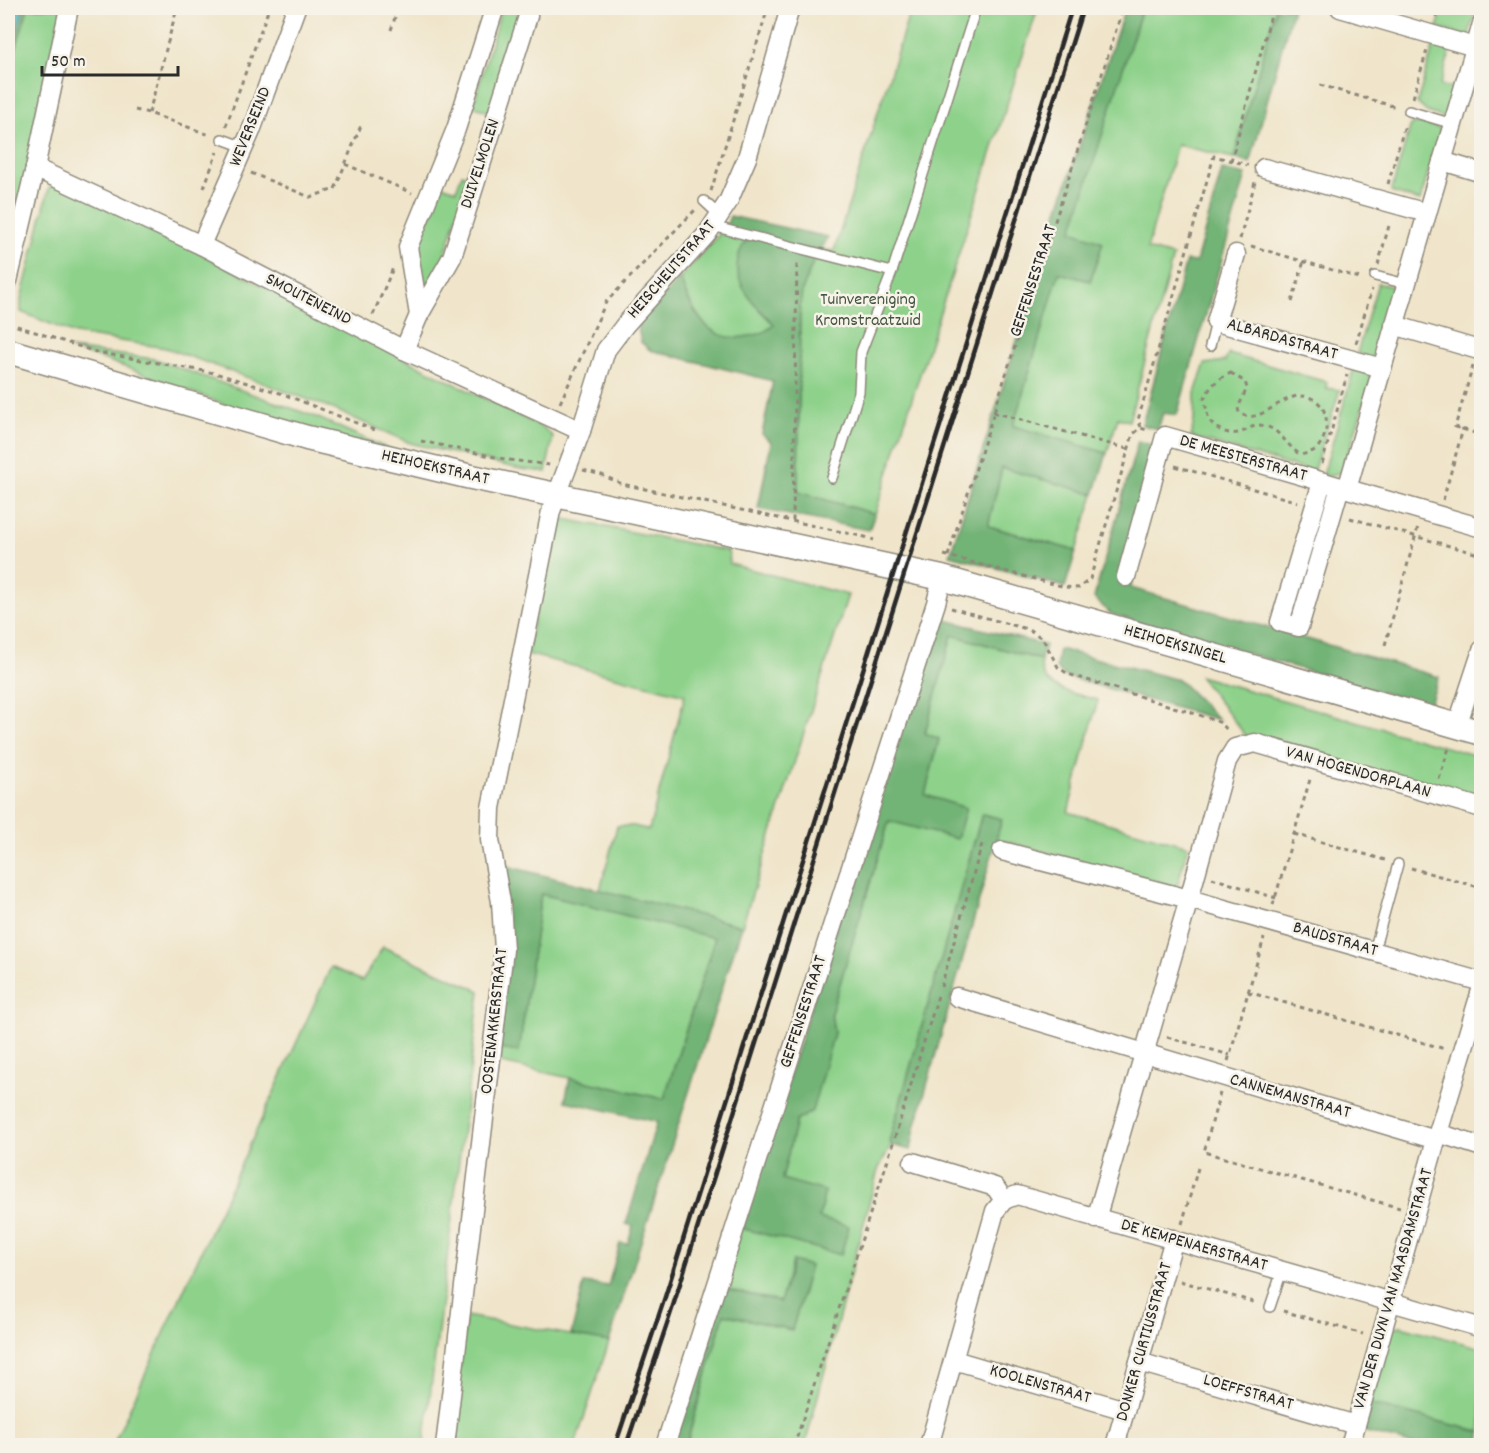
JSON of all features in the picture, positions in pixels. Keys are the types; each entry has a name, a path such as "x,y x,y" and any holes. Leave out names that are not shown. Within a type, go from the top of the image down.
{"street":[{"path":"8,281 69,8"},
{"name":"WEVERSEIND","path":"201,245 244,147 296,8"},
{"name":"DUIVELMOLEN","path":"408,247 456,129 494,10 497,8"},
{"name":"DUIVELMOLEN","path":"404,350 419,315 452,257 528,16 528,8"},
{"name":"HEISCHEUTSTRAAT","path":"557,495 581,431 606,350 716,221 729,202 747,158 790,8"},
{"path":"1340,8 1475,47"},
{"path":"1344,488 1382,368 1482,24"},
{"path":"1442,161 1482,173"},
{"name":"SMOUTENEIND","path":"35,168 201,245 404,350 581,431"},
{"path":"1258,171 1427,213"},
{"path":"408,247 419,315"},
{"name":"ALBARDASTRAAT","path":"1237,249 1216,322 1382,368"},
{"path":"1394,325 1480,350"},
{"name":"HEIHOEKSTRAAT","path":"8,351 307,438 467,476 868,561"},
{"name":"DE MEESTERSTRAAT","path":"1126,577 1165,436 1482,528"},
{"name":"DE MEESTERSTRAAT","path":"1322,482 1280,622 1299,627 1344,488"},
{"name":"OOSTENAKKERSTRAAT","path":"445,1446 504,950 501,902 490,840 490,808 551,512 557,495"},
{"name":"HEIHOEKSINGEL","path":"868,561 945,567 1482,733"},
{"name":"GEFFENSESTRAAT","path":"665,1446 936,603 945,567"},
{"path":"1457,726 1482,650"},
{"name":"VAN HOGENDORPLAAN","path":"1238,746 1255,743 1482,808"},
{"path":"1096,1219 1227,761 1238,746"},
{"name":"BAUDSTRAAT","path":"1002,851 1189,899 1482,982"},
{"name":"VAN DER DUYN VAN MAASDAMSTRAAT","path":"1350,1446 1437,1136 1482,987"},
{"name":"CANNEMANSTRAAT","path":"957,997 1224,1077 1437,1136"},
{"path":"1437,1136 1482,1147"},
{"path":"913,1162 995,1187 1004,1200 995,1211 929,1446"},
{"name":"DE KEMPENAERSTRAAT","path":"1004,1200 1017,1195 1482,1328"},
{"name":"DONKER CURTIUSSTRAAT","path":"1115,1446 1176,1240"},
{"name":"KOOLENSTRAAT","path":"954,1360 1125,1410"},
{"name":"LOEFFSTRAAT","path":"1139,1362 1356,1425"}],"lane":[{"path":"832,478 859,392 861,352 892,272 976,8"},
{"path":"1409,111 1453,124"},
{"path":"222,139 244,147"},
{"path":"704,201 716,221 797,248 892,272"},
{"path":"1375,276 1406,284"},
{"path":"1210,346 1216,322"},
{"path":"1374,951 1398,864"},
{"path":"1270,1307 1282,1271"}],"path":[{"path":"149,113 177,8"},
{"path":"201,197 269,8"},
{"path":"391,30 398,8"},
{"path":"553,419 606,302 710,195 768,8"},
{"name":"GEFFENSESTRAAT","path":"945,567 1123,8"},
{"path":"1231,161 1274,8"},
{"path":"1320,85 1409,111"},
{"path":"135,110 222,139"},
{"path":"236,166 310,197 335,189 362,123"},
{"path":"1141,428 1138,420 1214,156 1258,171 1237,249 1304,261 1364,279"},
{"path":"345,164 427,200"},
{"path":"366,330 400,253 408,247"},
{"path":"412,440 509,460 568,466 602,475 622,484 793,521 797,248"},
{"path":"1292,302 1304,261"},
{"path":"8,323 96,352 215,373 283,394 380,433"},
{"path":"1480,350 1455,427 1482,435"},
{"path":"1231,373 1239,377 1245,382 1247,388 1238,408 1239,413 1243,416 1252,416 1271,409 1294,395 1308,396 1317,401 1324,410 1327,422 1318,447 1312,452 1301,455 1291,449 1272,429 1263,425 1254,426 1242,433 1232,434 1220,431 1210,421 1204,399 1210,387 1219,378 1231,373"},
{"path":"993,412 1128,449"},
{"path":"1252,416 1254,426"},
{"path":"1141,428 1165,436"},
{"path":"945,567 1079,588 1090,579 1133,434 1141,428"},
{"path":"1385,645 1430,513 1463,429"},
{"path":"1325,432 1331,433"},
{"path":"936,603 1030,630 1042,639 1058,667 1068,674 1212,718 1221,723 1238,746"},
{"path":"1434,795 1457,726"},
{"path":"1316,761 1204,1152 1416,1212"},
{"path":"794,1446 891,1153 982,844 1002,851"},
{"path":"1196,874 1276,897"},
{"path":"1248,992 1462,1054"},
{"path":"1151,1033 1230,1055"},
{"path":"1176,1240 1198,1168"}],"green space":[{"path":"10,8 28,8 8,74 8,14"},
{"path":"28,8 64,8 31,163 8,237 8,74"},
{"path":"509,8 520,8 520,16 489,112 473,106 500,13"},
{"name":"Tuinvereniging Kromstraatzuid","path":"911,8 1038,8 875,514 798,492 800,307 802,291 818,249 834,251"},
{"path":"1125,8 1142,8 1072,231 1103,242 1090,281 1059,273 1013,426 1107,453 1094,494 1002,468 988,526 1076,551 1065,587 950,555 1053,226"},
{"path":"1142,8 1276,8 1234,158 1177,145 1147,249 1173,256 1129,421 1118,418 1107,453 1013,426 1059,272 1090,281 1103,242 1071,232"},
{"path":"1276,8 1293,8 1250,163 1234,158"},
{"path":"1443,8 1477,8 1468,37 1437,28"},
{"path":"1435,41 1452,46 1440,85 1454,89 1445,118 1427,112 1417,103"},
{"path":"1411,124 1425,124 1441,129 1420,201 1391,192"},
{"path":"1222,170 1246,175 1177,415 1163,413 1158,429 1142,425 1186,261 1196,262"},
{"path":"462,174 469,177 445,255 427,286 422,285 417,246 442,185 456,190"},
{"path":"59,180 379,346 544,428 553,437 546,472 520,469 410,443 326,406 166,348 75,334 21,312 21,299 49,188"},
{"path":"730,216 828,237 821,250 818,249 802,291 800,307 798,492 875,514 869,530 758,509 771,442 762,434 773,381 650,350 641,342 637,324 680,278 695,311 710,329 719,334 731,337 753,336 764,332 774,324 756,306 742,285 737,262 740,251 748,239 726,227"},
{"path":"726,227 748,239 759,310 774,324 757,335 731,337 710,329 695,311 680,278"},
{"path":"1378,283 1398,288 1376,360 1357,353"},
{"path":"70,349 155,359 316,417 404,456 301,433 106,360"},
{"path":"1229,354 1327,382 1326,388 1340,390 1313,472 1191,437 1195,393 1205,364 1225,361"},
{"path":"1354,368 1373,374 1343,471 1331,476 1323,475"},
{"path":"1138,441 1154,446 1131,588 1439,677 1429,706 1111,614 1094,598"},
{"path":"1002,468 1094,494 1076,551 988,526"},
{"path":"554,517 728,551 730,564 848,595 742,926 600,890 617,826 634,826 649,830 685,695 527,654"},
{"path":"934,617 1045,645 1041,660 952,635 925,733 939,739 925,795 966,808 957,839 889,821 831,1013 834,1033 812,1111 796,1121 782,1179 825,1191 819,1218 849,1226 841,1255 741,1228"},
{"path":"952,635 1041,660 1042,670 1052,684 1070,693 1098,700 1068,812 1188,846 1177,887 996,839 1002,819 982,814 890,1139 891,1145 878,1170 805,1445 686,1446 724,1313 792,1330 810,1266 792,1261 781,1302 721,1288 741,1228 841,1254 818,1218 782,1179 796,1120 804,1117 834,1033 831,1013 889,820 957,838 965,808 925,795 939,739 925,734"},
{"path":"1059,649 1179,680 1219,720 1064,676 1056,668"},
{"path":"1199,676 1481,757 1481,803 1246,736"},
{"path":"982,814 1002,819 915,1128 911,1150 891,1145 890,1139"},
{"path":"499,864 742,926 609,1342 571,1335 584,1283 608,1286 620,1243 628,1244 633,1226 626,1224 657,1122 565,1101 570,1078 664,1099 715,938 541,894 519,1052 499,1049"},
{"path":"541,893 715,938 664,1099 497,1062 499,1049 519,1051"},
{"path":"383,947 480,991 424,1445 113,1445 331,967 362,981"},
{"path":"793,1261 810,1266 792,1330 724,1314 686,1445 669,1446 721,1288 780,1302"},
{"path":"466,1316 609,1342 575,1445 450,1446"},
{"path":"1401,1326 1481,1348 1481,1432 1370,1404 1392,1328"},
{"path":"1370,1404 1481,1432 1478,1445 1418,1446 1362,1431"}],"water":[{"path":"17,8 24,8 8,61 8,39"}],"railway":[{"path":"615,1446 665,1297 1072,8"},
{"path":"626,1446 672,1309 1083,8"}]}
